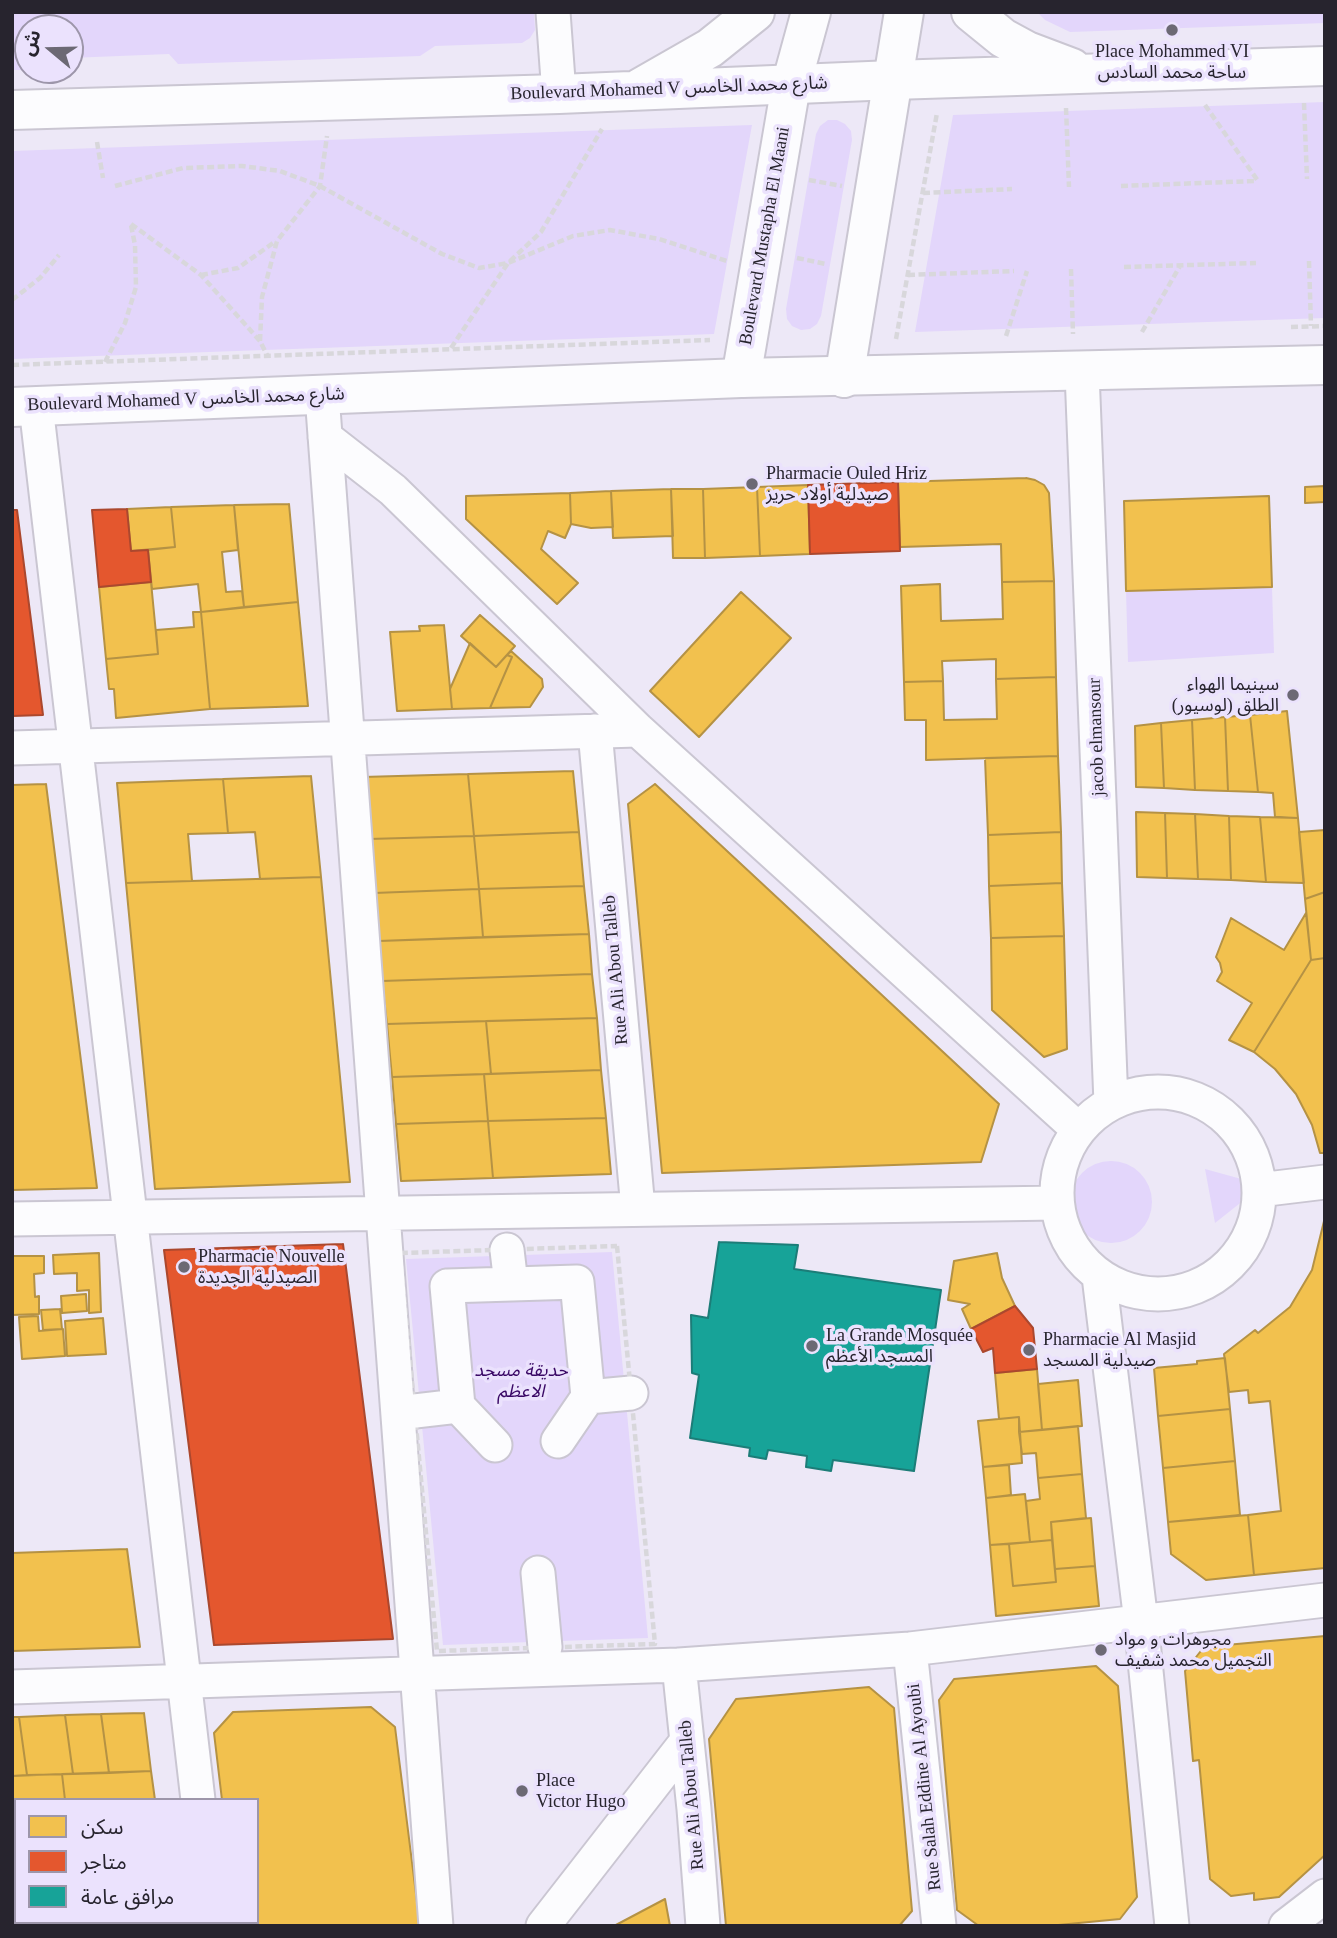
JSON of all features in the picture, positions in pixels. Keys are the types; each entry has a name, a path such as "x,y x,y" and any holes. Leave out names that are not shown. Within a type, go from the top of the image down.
{"main road":[{"path":"635,91 710,47 754,12"},
{"name":"Boulevard Mustapha El Maani","path":"741,378 791,85 811,12"},
{"path":"844,378 904,12"},
{"path":"971,12 1003,38 1027,51 1077,89"},
{"name":"Boulevard Mohamed V شارع محمد الخامس","path":"12,110 559,94 893,79 1077,89 1314,81"},
{"name":"Boulevard Mohamed V شارع محمد الخامس","path":"24,406 741,378 844,378 1325,365"}],"street":[{"path":"553,12 559,94"},
{"name":"jacob elmansour","path":"1082,372 1111,1102"},
{"path":"322,396 436,1926"},
{"path":"24,406 75,747 198,1798"},
{"path":"325,437 393,490 638,730 1079,1129"},
{"path":"12,748 638,730"},
{"name":"Rue Ali Abou Talleb","path":"595,731 638,1209"},
{"path":"1159,1091 1178,1093 1206,1103 1229,1120 1247,1143 1257,1170 1259,1190 1255,1220 1243,1248 1223,1271 1206,1282 1188,1290 1158,1295 1128,1290 1099,1276 1082,1261 1070,1243 1061,1223 1057,1203 1060,1164 1079,1129 1111,1102 1131,1095 1159,1091"},
{"path":"1259,1190 1325,1182"},
{"path":"12,1219 1057,1203"},
{"path":"507,1250 511,1284"},
{"path":"1099,1276 1141,1622 1172,1926"},
{"path":"495,1445 458,1406 447,1286 577,1282 588,1397 558,1441"},
{"path":"588,1397 631,1393"},
{"path":"415,1411 458,1406"},
{"path":"538,1573 545,1647"},
{"path":"12,1686 679,1665 910,1649 1325,1600"},
{"name":"Rue Salah Eddine Al Ayoubi","path":"910,1649 939,1926"},
{"name":"Rue Ali Abou Talleb","path":"679,1665 703,1926"},
{"path":"543,1926 687,1741"},
{"path":"1286,1926 1325,1896"}],"path":[{"path":"1307,179 1314,81"},
{"path":"1069,187 1077,89"},
{"path":"1121,186 1256,181 1201,99"},
{"path":"909,340 895,341 938,108"},
{"path":"450,349 508,263 541,232 606,124 592,124"},
{"path":"201,275 238,268 277,240 320,186 327,134 314,134"},
{"path":"85,142 111,142"},
{"path":"97,142 103,178"},
{"path":"115,186 183,168 242,166 280,171 320,186 442,254 479,268 508,263 573,236 610,230 659,239 731,262"},
{"path":"808,180 843,186"},
{"path":"923,193 1012,189"},
{"path":"105,362 125,323 136,286 135,245 131,224 201,275 260,341 267,356"},
{"path":"260,341 262,297 277,240"},
{"path":"12,300 40,278 59,255"},
{"path":"795,258 830,265"},
{"path":"1309,261 1311,326"},
{"path":"1124,267 1256,263"},
{"path":"1142,332 1181,265"},
{"path":"1060,335 1073,334 1071,269"},
{"path":"908,275 1014,271"},
{"path":"1006,337 1027,271"},
{"path":"1285,327 1325,326"},
{"path":"1128,332 1155,331"},
{"path":"992,337 1020,336"},
{"path":"12,365 717,340"}],"green space":[{"path":"12,12 534,12 535,30 530,38 522,43 435,46 420,56 178,64 169,54 84,57 84,14 14,14 12,70"},
{"path":"1037,12 1325,12 1325,23 1070,32 1045,20"},
{"path":"1325,102 1325,318 915,332 953,115"},
{"path":"828,120 845,124 851,131 852,140 821,316 817,324 810,329 801,330 792,326 787,319 786,309 816,134 820,126"},
{"path":"752,125 714,334 12,359 12,151"},
{"path":"1272,587 1274,653 1128,662 1126,591"},
{"path":"1111,1161 1127,1164 1140,1173 1149,1186 1152,1202 1149,1218 1140,1231 1127,1240 1111,1243 1095,1240 1082,1231 1073,1218 1070,1202 1073,1186 1082,1173 1095,1164"},
{"path":"1205,1169 1263,1185 1215,1223"},
{"name":"حديقة مسجد الاعظم","path":"612,1252 648,1638 443,1645 406,1259"}],"building: سكن":[{"path":"1026,478 1044,485 1049,493 1054,581 1002,582 1001,544 900,547 898,482"},
{"path":"808,485 810,554 760,556 757,487"},
{"path":"1325,486 1325,502 1305,503 1305,487"},
{"path":"757,487 760,556 705,558 703,489"},
{"path":"671,489 673,536 613,538 611,491"},
{"path":"671,489 703,489 705,558 673,558"},
{"path":"611,491 613,527 591,528 571,524 570,493"},
{"path":"570,493 571,524 565,538 548,531 541,549 578,583 557,604 466,519 466,496"},
{"path":"1269,496 1272,587 1126,591 1124,501"},
{"path":"289,504 298,602 244,607 234,505"},
{"path":"234,505 238,550 222,552 226,592 242,591 244,607 201,612 198,584 152,589 148,550 175,547 171,507"},
{"path":"171,507 175,547 131,551 127,509"},
{"path":"1054,581 1056,677 996,679 996,659 942,661 943,681 904,682 901,586 940,584 941,621 1003,619 1002,582"},
{"path":"151,582 158,654 106,659 99,587"},
{"path":"741,592 791,638 699,737 650,691"},
{"path":"298,602 308,706 210,709 201,612"},
{"path":"193,612 201,612 210,709 116,718 114,689 109,689 106,659 158,654 156,630 194,627"},
{"path":"480,615 515,646 496,667 461,636"},
{"path":"444,625 452,709 397,711 390,632 420,631 419,626"},
{"path":"470,643 496,667 507,655 512,657 490,708 452,709 450,689"},
{"path":"511,651 542,679 543,687 530,707 490,708 512,657 507,655"},
{"path":"1056,677 1058,756 926,760 926,720 905,720 904,682 943,681 944,720 997,719 996,679"},
{"path":"1287,711 1298,818 1275,817 1273,793 1258,792 1250,715"},
{"path":"1250,715 1258,792 1228,791 1225,717"},
{"path":"1225,717 1228,791 1195,790 1192,720"},
{"path":"1192,720 1195,790 1164,788 1161,723"},
{"path":"1161,723 1164,788 1136,787 1135,726"},
{"path":"1058,756 1061,832 988,835 985,758"},
{"path":"573,771 579,832 474,836 468,774"},
{"path":"468,774 474,836 369,839 363,777"},
{"path":"311,776 321,877 260,879 255,832 228,833 223,779"},
{"path":"223,779 228,833 188,834 192,881 126,883 117,783"},
{"path":"46,784 97,1188 12,1190 12,785"},
{"path":"655,784 999,1104 981,1162 662,1173 628,804"},
{"path":"1136,812 1165,813 1167,878 1137,877"},
{"path":"1165,813 1195,814 1198,879 1167,878"},
{"path":"1195,814 1229,816 1231,880 1198,879"},
{"path":"1229,816 1260,817 1266,882 1231,880"},
{"path":"1260,817 1298,818 1304,883 1266,882"},
{"path":"1325,830 1325,892 1305,899 1299,832"},
{"path":"579,832 584,886 479,889 474,836"},
{"path":"1061,832 1062,883 989,886 988,835"},
{"path":"474,836 479,889 374,893 369,839"},
{"path":"321,877 350,1182 155,1189 126,883"},
{"path":"1062,883 1064,936 991,938 989,886"},
{"path":"584,886 589,934 483,937 479,889"},
{"path":"479,889 483,937 379,941 374,893"},
{"path":"1325,892 1325,958 1311,960 1305,899"},
{"path":"1306,913 1311,960 1254,1052 1229,1040 1252,1003 1217,981 1222,972 1216,957 1231,918 1284,950"},
{"path":"589,934 592,974 382,981 379,941"},
{"path":"1064,936 1067,1049 1044,1057 992,1010 991,938"},
{"path":"1325,958 1325,1153 1320,1153 1312,1125 1296,1094 1275,1069 1254,1052 1311,960"},
{"path":"592,974 597,1018 387,1024 382,981"},
{"path":"597,1018 601,1070 491,1074 486,1021"},
{"path":"486,1021 491,1074 392,1077 387,1024"},
{"path":"601,1070 606,1118 488,1121 484,1074"},
{"path":"484,1074 488,1121 396,1124 392,1077"},
{"path":"606,1118 611,1174 493,1178 488,1121"},
{"path":"488,1121 493,1178 401,1181 396,1124"},
{"path":"1325,1217 1325,1568 1254,1575 1248,1515 1281,1511 1270,1401 1249,1403 1248,1390 1229,1392 1224,1354 1255,1330 1258,1333 1290,1307 1312,1270"},
{"path":"99,1253 101,1312 89,1313 89,1290 77,1291 77,1273 54,1274 53,1255"},
{"path":"997,1253 1002,1278 1015,1306 971,1329 962,1309 970,1304 948,1300 954,1261"},
{"path":"12,1256 44,1256 44,1273 34,1274 35,1297 39,1296 39,1314 12,1315"},
{"path":"86,1294 87,1311 62,1313 61,1296"},
{"path":"60,1309 62,1329 43,1330 41,1310"},
{"path":"38,1316 39,1331 63,1329 65,1356 22,1359 19,1317"},
{"path":"103,1318 106,1354 67,1356 65,1321"},
{"path":"1225,1358 1230,1409 1158,1416 1154,1368"},
{"path":"1037,1369 1042,1430 1019,1432 1019,1417 999,1419 995,1373"},
{"path":"1078,1380 1082,1426 1042,1430 1038,1384"},
{"path":"1230,1409 1235,1461 1163,1468 1158,1416"},
{"path":"1019,1417 1022,1463 983,1467 978,1421"},
{"path":"1078,1426 1082,1474 1038,1478 1036,1453 1022,1454 1019,1432"},
{"path":"1235,1461 1240,1515 1168,1522 1163,1468"},
{"path":"1009,1465 1011,1495 986,1498 983,1467"},
{"path":"1082,1474 1086,1518 1051,1522 1052,1540 1030,1542 1026,1501 1040,1499 1038,1478"},
{"path":"1025,1494 1030,1542 990,1545 986,1498"},
{"path":"1248,1515 1254,1575 1206,1580 1171,1554 1168,1522"},
{"path":"1091,1518 1095,1566 1055,1569 1051,1522"},
{"path":"1052,1540 1056,1582 1013,1586 1009,1544"},
{"path":"1009,1544 1013,1586 1056,1582 1055,1569 1095,1566 1099,1606 996,1616 990,1545"},
{"path":"127,1549 140,1647 12,1651 12,1553"},
{"path":"1325,1636 1325,1855 1279,1897 1254,1900 1254,1893 1231,1896 1210,1879 1199,1760 1193,1761 1185,1671 1204,1647"},
{"path":"1096,1666 1118,1686 1137,1897 1120,1919 1048,1926 979,1926 957,1910 939,1700 954,1679"},
{"path":"869,1687 894,1708 912,1911 899,1926 726,1926 709,1739 736,1699"},
{"path":"371,1707 395,1727 420,1926 238,1926 259,1924 259,1798 222,1798 214,1733 233,1712"},
{"path":"144,1713 151,1771 109,1773 101,1714"},
{"path":"101,1714 109,1773 73,1774 65,1715"},
{"path":"65,1715 73,1774 27,1775 19,1717"},
{"path":"12,1717 19,1717 27,1775 12,1776"},
{"path":"151,1771 155,1798 65,1798 62,1774"},
{"path":"62,1774 65,1798 14,1798 12,1824 12,1776"},
{"path":"12,1824 14,1824 14,1872"},
{"path":"12,1873 14,1924 104,1926 12,1926"},
{"path":"665,1899 670,1926 614,1926"},
{"path":"104,1924 170,1924 170,1926"}],"building: متاجر":[{"path":"898,482 900,551 810,554 808,485"},
{"path":"127,509 131,551 148,550 151,582 99,587 92,510"},
{"path":"12,510 17,510 43,715 12,716"},
{"path":"343,1244 393,1639 214,1645 164,1250"},
{"path":"1015,1306 1033,1328 1037,1369 995,1373 993,1348 983,1352 971,1329"}],"building: مرافق عامة":[{"name":"La Grande Mosquée المسجد الأعظم","path":"719,1242 798,1245 794,1269 941,1290 914,1471 833,1460 831,1471 806,1467 807,1456 768,1450 766,1459 749,1456 750,1448 690,1438 699,1375 692,1373 691,1315 708,1318"}],"place":[{"name":"Place Mohammed VI ساحة محمد السادس","path":"1172,30"},
{"name":"Pharmacie Ouled Hriz صيدلية أولاد حريز","path":"752,484"},
{"name":"سينيما الهواء الطلق (لوسيور)","path":"1293,695"},
{"name":"Pharmacie Nouvelle الصيدلية الجديدة","path":"184,1267"},
{"name":"La Grande Mosquée المسجد الأعظم","path":"812,1346"},
{"name":"Pharmacie Al Masjid صيدلية المسجد","path":"1029,1350"},
{"name":"مجوهرات و مواد التجميل محمد شفيف","path":"1101,1650"},
{"name":"Place Victor Hugo","path":"522,1791"}]}
